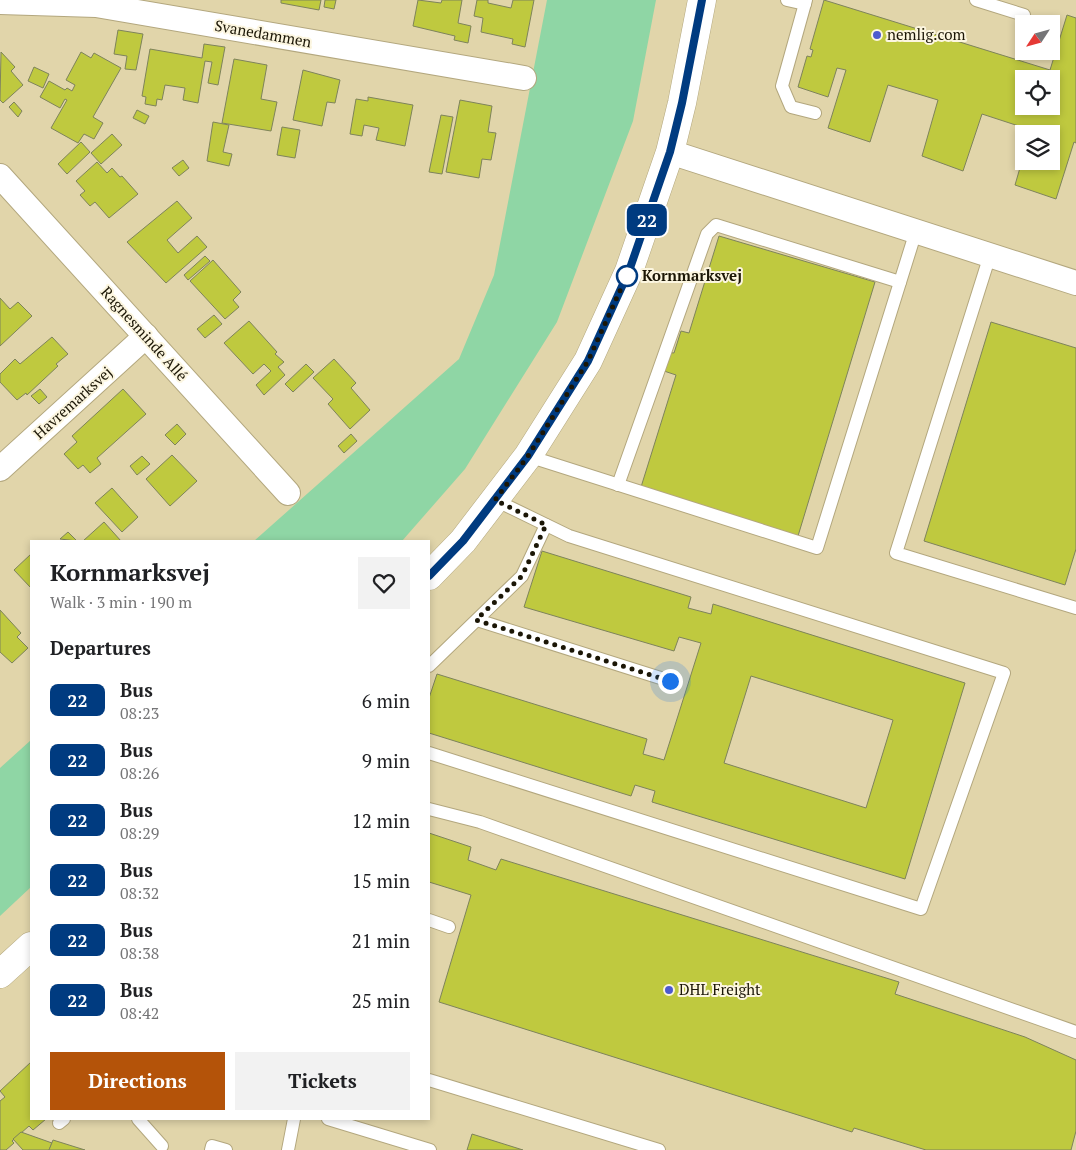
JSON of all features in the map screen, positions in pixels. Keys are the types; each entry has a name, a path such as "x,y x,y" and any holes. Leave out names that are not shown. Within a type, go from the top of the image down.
{"street":[{"path":"430,575 463,541 528,456 588,361 629,271 670,152 682,103 702,0"},
{"name":"Svanedammen","path":"0,2 96,5 524,78"},
{"path":"670,152 1076,283"},
{"name":"Ragnesminde Allé","path":"0,176 288,493"},
{"name":"Havremarksvej","path":"0,469 146,336"},
{"path":"0,974 30,947"}],"lane":[{"path":"788,0 806,2 782,86 791,106 816,113"},
{"path":"976,0 1024,15"},
{"path":"618,485 707,234 716,225 900,282"},
{"path":"528,456 817,548 916,231"},
{"path":"990,255 896,553 1076,608"},
{"path":"430,753 921,909 1004,673 569,536 495,500"},
{"path":"430,665 522,576 546,525"},
{"path":"476,620 670,681"},
{"path":"430,809 480,822 1076,1032"},
{"path":"430,920 449,927"},
{"path":"430,1080 659,1150"},
{"path":"139,1120 162,1146"},
{"path":"288,1150 294,1120"},
{"path":"331,1120 430,1150"},
{"path":"211,1150 212,1146 226,1150"}],"green space":[{"path":"547,0 656,0 633,121 557,322 465,469 403,540 255,540 459,359 494,275"},
{"path":"30,741 30,888 0,916 0,768"}],"building":[{"path":"281,0 321,0 319,10 281,3"},
{"path":"325,0 336,0 334,9 324,7"},
{"path":"418,0 441,3 442,0 462,0 458,23 471,26 468,43 454,40 455,36 413,26"},
{"path":"477,0 488,0 488,3 511,8 513,0 534,0 525,47 512,44 513,39 481,32 483,18 474,16"},
{"path":"824,0 1050,70 1053,60 1060,60 1060,38 1067,15 1076,18 1076,143 1074,142 1056,199 1015,185 1019,170 1060,170 1060,125 1016,125 982,114 963,171 922,156 938,100 888,85 870,142 828,128 846,70 837,68 828,97 798,87 807,56 811,57 813,50 810,49"},
{"path":"118,30 143,34 136,70 125,69 127,56 114,54"},
{"path":"204,44 225,47 218,85 208,83 212,62 205,61 198,103 183,100 185,88 165,85 162,100 157,99 156,106 145,104 146,97 142,96 150,49 202,58"},
{"path":"1,52 15,67 11,71 23,85 3,103 0,100"},
{"path":"81,52 91,58 94,53 121,68 93,117 103,123 94,139 84,134 78,143 51,128 67,100 65,99 60,108 40,97 49,81 65,90 67,88 72,91 75,85 66,80"},
{"path":"234,59 267,65 261,99 277,102 271,131 222,123"},
{"path":"34,67 49,74 43,88 28,81"},
{"path":"303,70 340,80 335,103 327,102 322,126 293,120"},
{"path":"368,97 413,105 405,146 376,140 379,128 364,125 362,136 350,134 356,99 368,101"},
{"path":"460,100 492,106 488,132 496,133 491,160 482,159 479,178 446,172"},
{"path":"14,102 22,111 18,117 9,107"},
{"path":"137,110 149,116 145,124 133,118"},
{"path":"441,115 453,117 442,174 429,172"},
{"path":"213,122 229,125 223,152 232,154 229,166 207,161"},
{"path":"282,127 300,130 295,158 277,155"},
{"path":"112,134 122,145 101,164 91,153"},
{"path":"81,142 90,152 67,174 58,164"},
{"path":"183,160 189,168 179,176 172,168"},
{"path":"97,162 107,173 112,168 138,194 109,218 95,202 90,206 80,195 85,191 76,181"},
{"path":"177,201 192,218 167,240 178,253 197,236 207,247 166,283 127,242"},
{"path":"719,236 875,282 798,536 641,487 676,375 661,370 666,352 674,353 681,331 689,333"},
{"path":"205,256 210,261 188,280 184,275"},
{"path":"213,260 241,292 233,300 239,307 225,319 190,281"},
{"path":"0,298 10,309 18,302 32,316 0,346"},
{"path":"214,315 222,324 205,338 197,329"},
{"path":"249,321 277,352 275,354 284,362 278,367 285,375 264,395 256,385 271,371 264,364 253,374 224,343"},
{"path":"991,322 1076,348 1076,549 1065,585 924,541"},
{"path":"52,337 68,354 27,395 26,393 17,400 0,382 0,374 15,359 20,364"},
{"path":"334,359 356,383 351,388 370,410 350,429 328,404 333,399 313,378"},
{"path":"306,364 314,372 293,392 285,384"},
{"path":"40,389 47,397 39,404 31,396"},
{"path":"123,389 146,414 97,458 101,464 90,473 83,465 78,469 64,454 77,442 72,436"},
{"path":"177,424 186,434 175,445 165,435"},
{"path":"351,434 357,441 344,453 338,446"},
{"path":"172,455 197,481 170,506 146,479"},
{"path":"142,456 150,464 137,475 130,466"},
{"path":"112,488 138,517 122,532 95,503"},
{"path":"104,522 120,540 84,540"},
{"path":"68,532 76,540 68,540 60,539"},
{"path":"542,551 691,597 688,608 711,614 713,604 965,683 905,879 652,802 655,791 635,785 631,796 430,733 430,695 437,674 647,739 643,754 664,760 701,643 679,637 674,651 524,607","holes":["751,676 893,720 866,808 724,763"]},
{"path":"30,555 30,587 14,570"},
{"path":"0,610 21,633 17,637 28,648 12,663 0,652"},
{"name":"DHL Freight","path":"430,833 471,847 468,860 496,870 501,859 899,982 895,994 1025,1037 1076,1060 1076,1131 1071,1150 926,1150 854,1128 852,1132 439,1002 471,895 430,882"},
{"path":"30,1063 30,1120 45,1120 33,1130 29,1126 12,1141 14,1143 6,1150 0,1150 0,1101 5,1097 0,1091"},
{"path":"21,1132 52,1143 49,1150 23,1150 13,1139"},
{"path":"472,1134 523,1150 467,1150"},
{"path":"53,1140 85,1150 49,1150"}],"bus line":[{"name":"22","path":"430,575 463,541 528,456 588,361 629,271 670,152 682,103 702,0"}],"place":[{"name":"nemlig.com","path":"877,35"},
{"name":"Kornmarksvej","path":"627,276"},
{"name":"DHL Freight","path":"669,990"}],"route":[{"path":"627,276 629,271 588,361 528,456 495,500 546,525 522,576 476,620 670,681"}]}
